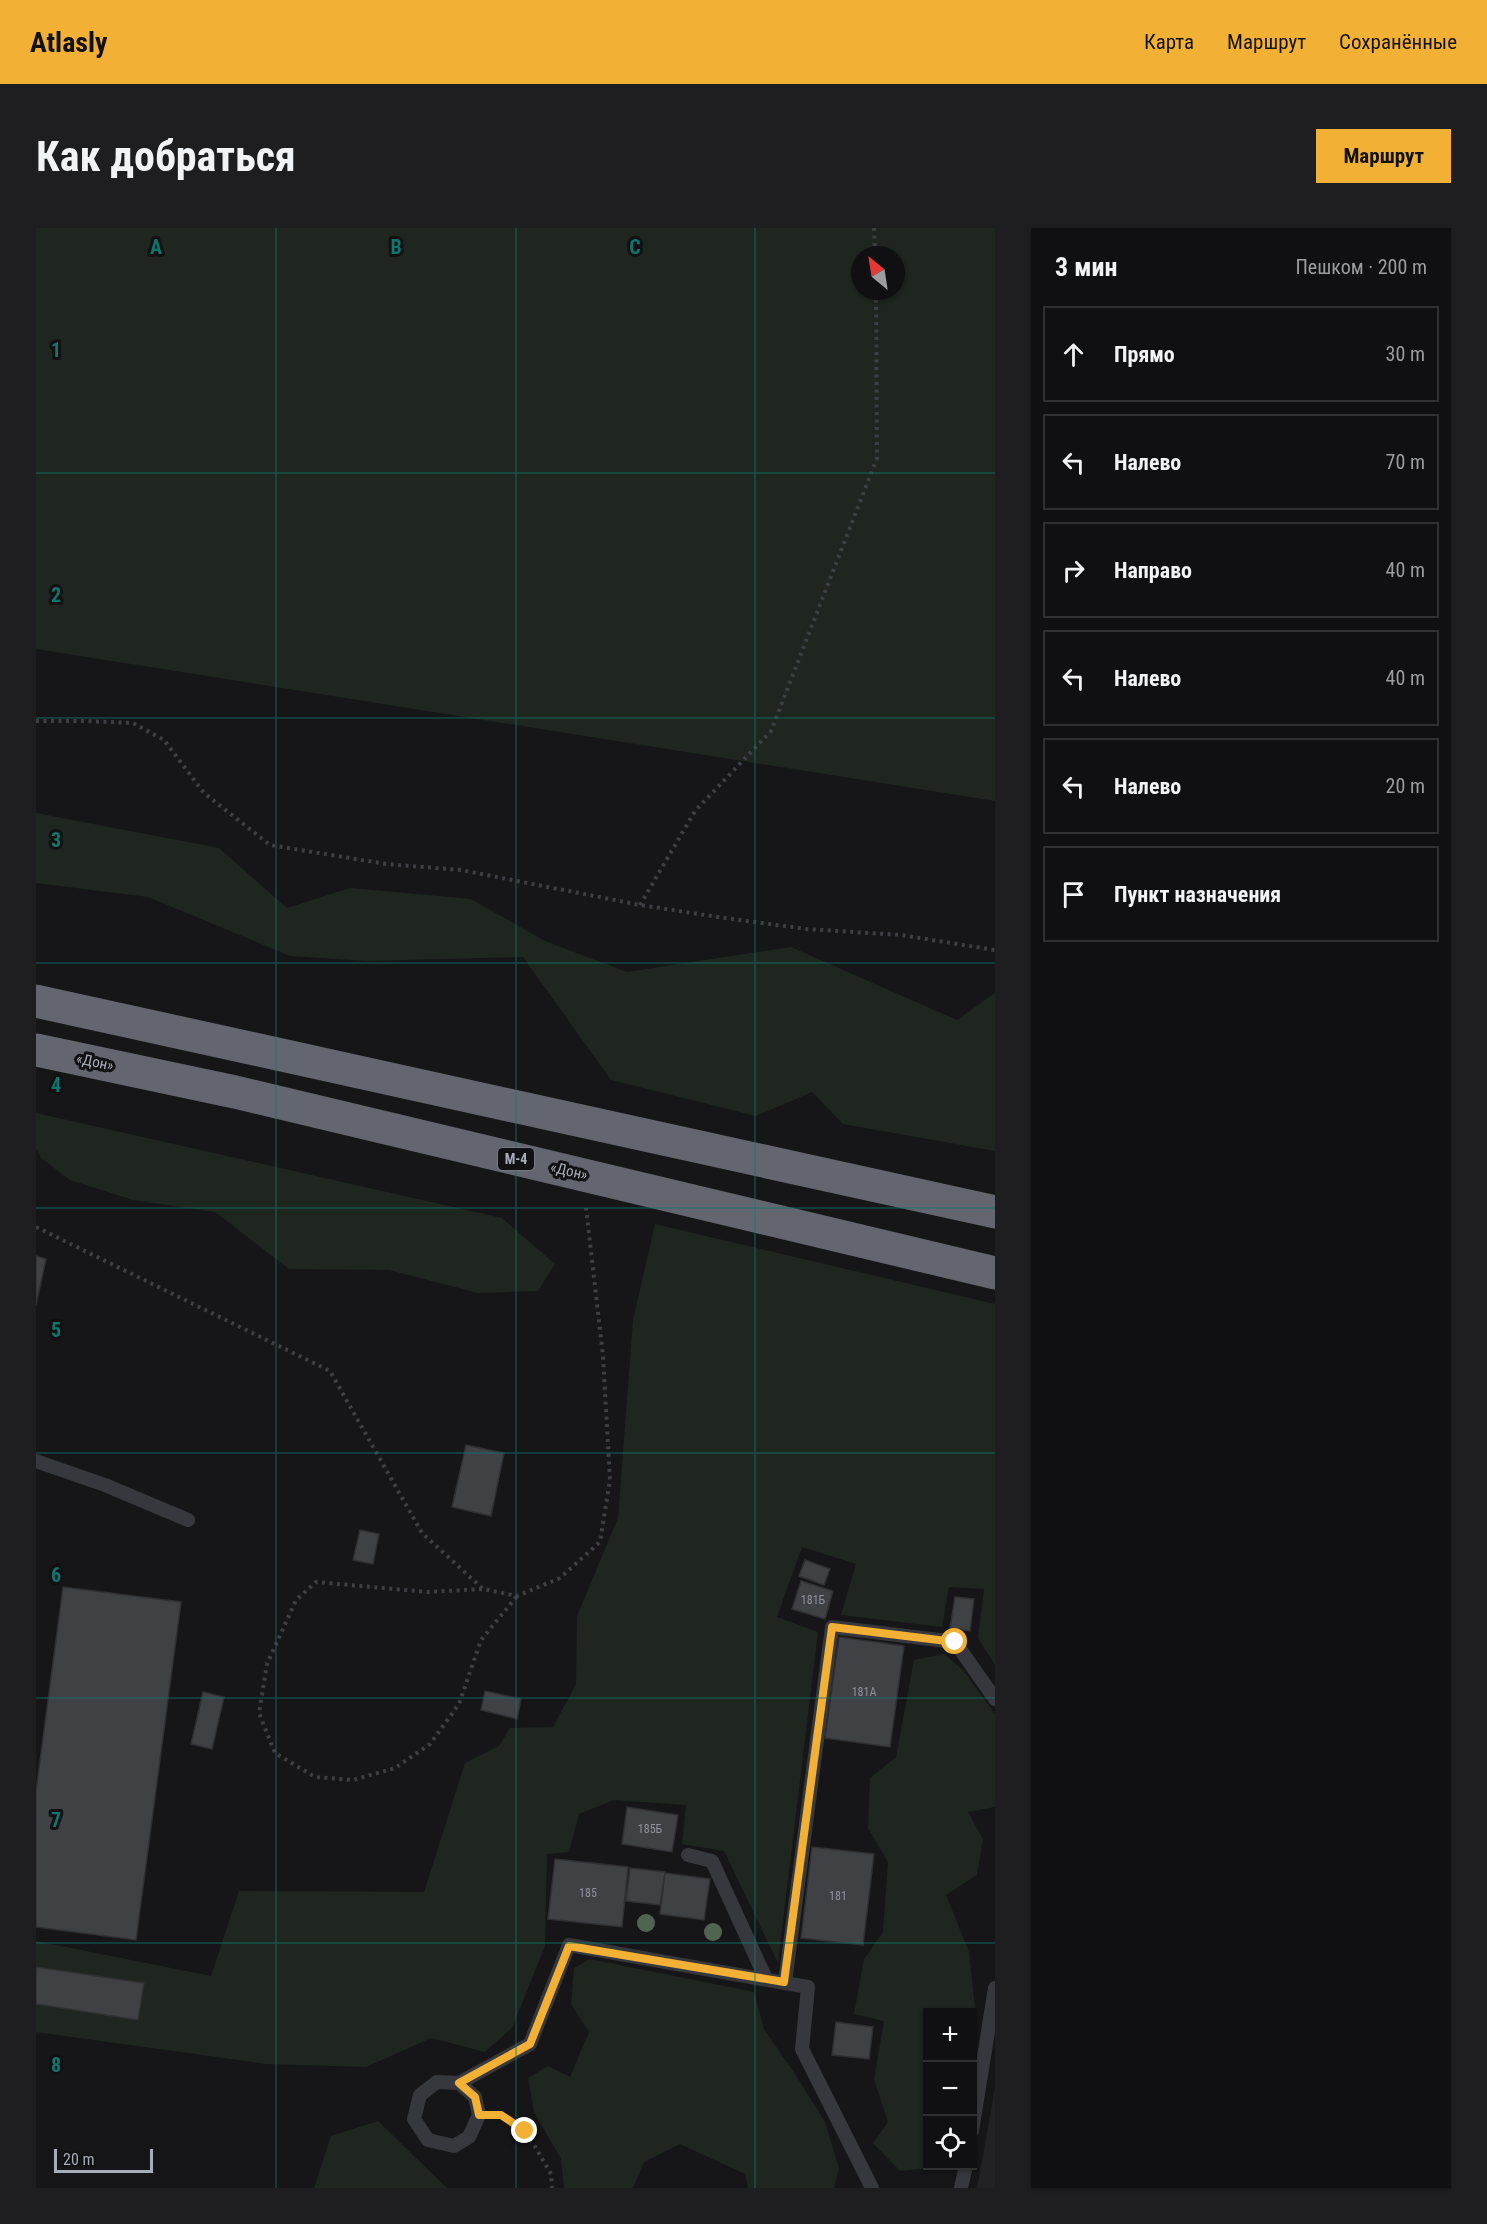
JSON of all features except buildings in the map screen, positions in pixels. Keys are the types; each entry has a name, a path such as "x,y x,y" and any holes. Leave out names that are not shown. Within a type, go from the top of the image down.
{"highway":[{"path":"36,1001 995,1212"},
{"name":"«Дон»","path":"36,1050 235,1092 995,1273"}],"lane":[{"path":"36,1461 105,1485 188,1520"},
{"path":"784,1982 832,1627 955,1642 995,1699"},
{"path":"688,1855 712,1861 766,1979"},
{"path":"459,2083 475,2097 479,2115 469,2137 454,2146 428,2140 414,2119 420,2095 437,2082 459,2083 530,2044 569,1946 807,1987 802,2049 872,2188"},
{"path":"974,2116 995,1988"},
{"path":"961,2188 965,2170"}],"path":[{"path":"874,228 875,246"},
{"path":"640,905 695,811 771,731 877,458 876,300"},
{"path":"36,721 133,723 164,740 204,793 270,845 386,864 461,870 640,905 806,929 902,935 995,950"},
{"path":"517,1596 483,1589 428,1592 316,1582 296,1600 267,1664 259,1713 275,1753 315,1777 353,1780 394,1768 430,1744 459,1704 481,1640 517,1596 560,1578 600,1542 610,1480 603,1356 582,1175"},
{"path":"36,1227 330,1371 422,1533 483,1589"},
{"path":"479,2115 501,2115 525,2131 551,2174 552,2188"}],"shaded area":[{"path":"36,228 995,228 995,801 36,649"},
{"path":"36,813 219,848 287,908 350,888 471,899 545,941 627,972 791,947 957,1020 995,993 995,1151 843,1124 812,1092 756,1116 611,1080 523,957 367,961 290,956 148,897 36,883"},
{"path":"36,1113 502,1218 555,1264 538,1291 478,1293 389,1270 289,1269 215,1212 133,1200 70,1180 41,1158 36,1148"},
{"path":"655,1224 995,1304 995,1665 978,1638 984,1589 949,1587 942,1627 841,1615 856,1564 802,1547 777,1617 818,1632 778,1963 724,1851 682,1844 686,1805 614,1800 579,1814 569,1852 547,1854 545,1946 512,2028 485,2052 431,2038 366,2067 266,2064 36,2032 36,1941 211,1976 239,1891 424,1892 465,1763 499,1746 510,1728 553,1727 576,1684 577,1616 618,1518 633,1320"},
{"path":"944,1654 963,1670 995,1714 995,1807 968,1812 983,1839 977,1875 946,1895 969,1952 975,2008 923,2008 923,2169 900,2171 873,2143 888,2122 874,2079 884,2021 854,2014 864,1959 883,1932 888,1862 868,1828 870,1778 896,1757 914,1660"},
{"path":"590,1959 754,1992 764,2029 825,2122 839,2168 834,2188 748,2188 745,2174 680,2144 644,2162 633,2188 564,2188 561,2159 534,2112 528,2078 548,2066 570,2077 589,2032 571,2004 574,1968"},
{"path":"995,2088 995,2188 977,2188"},
{"path":"378,2121 447,2188 314,2188 331,2136"}],"route":[{"path":"525,2131 501,2115 479,2115 475,2097 459,2083 530,2044 569,1946 784,1982 832,1627 955,1642"}]}
